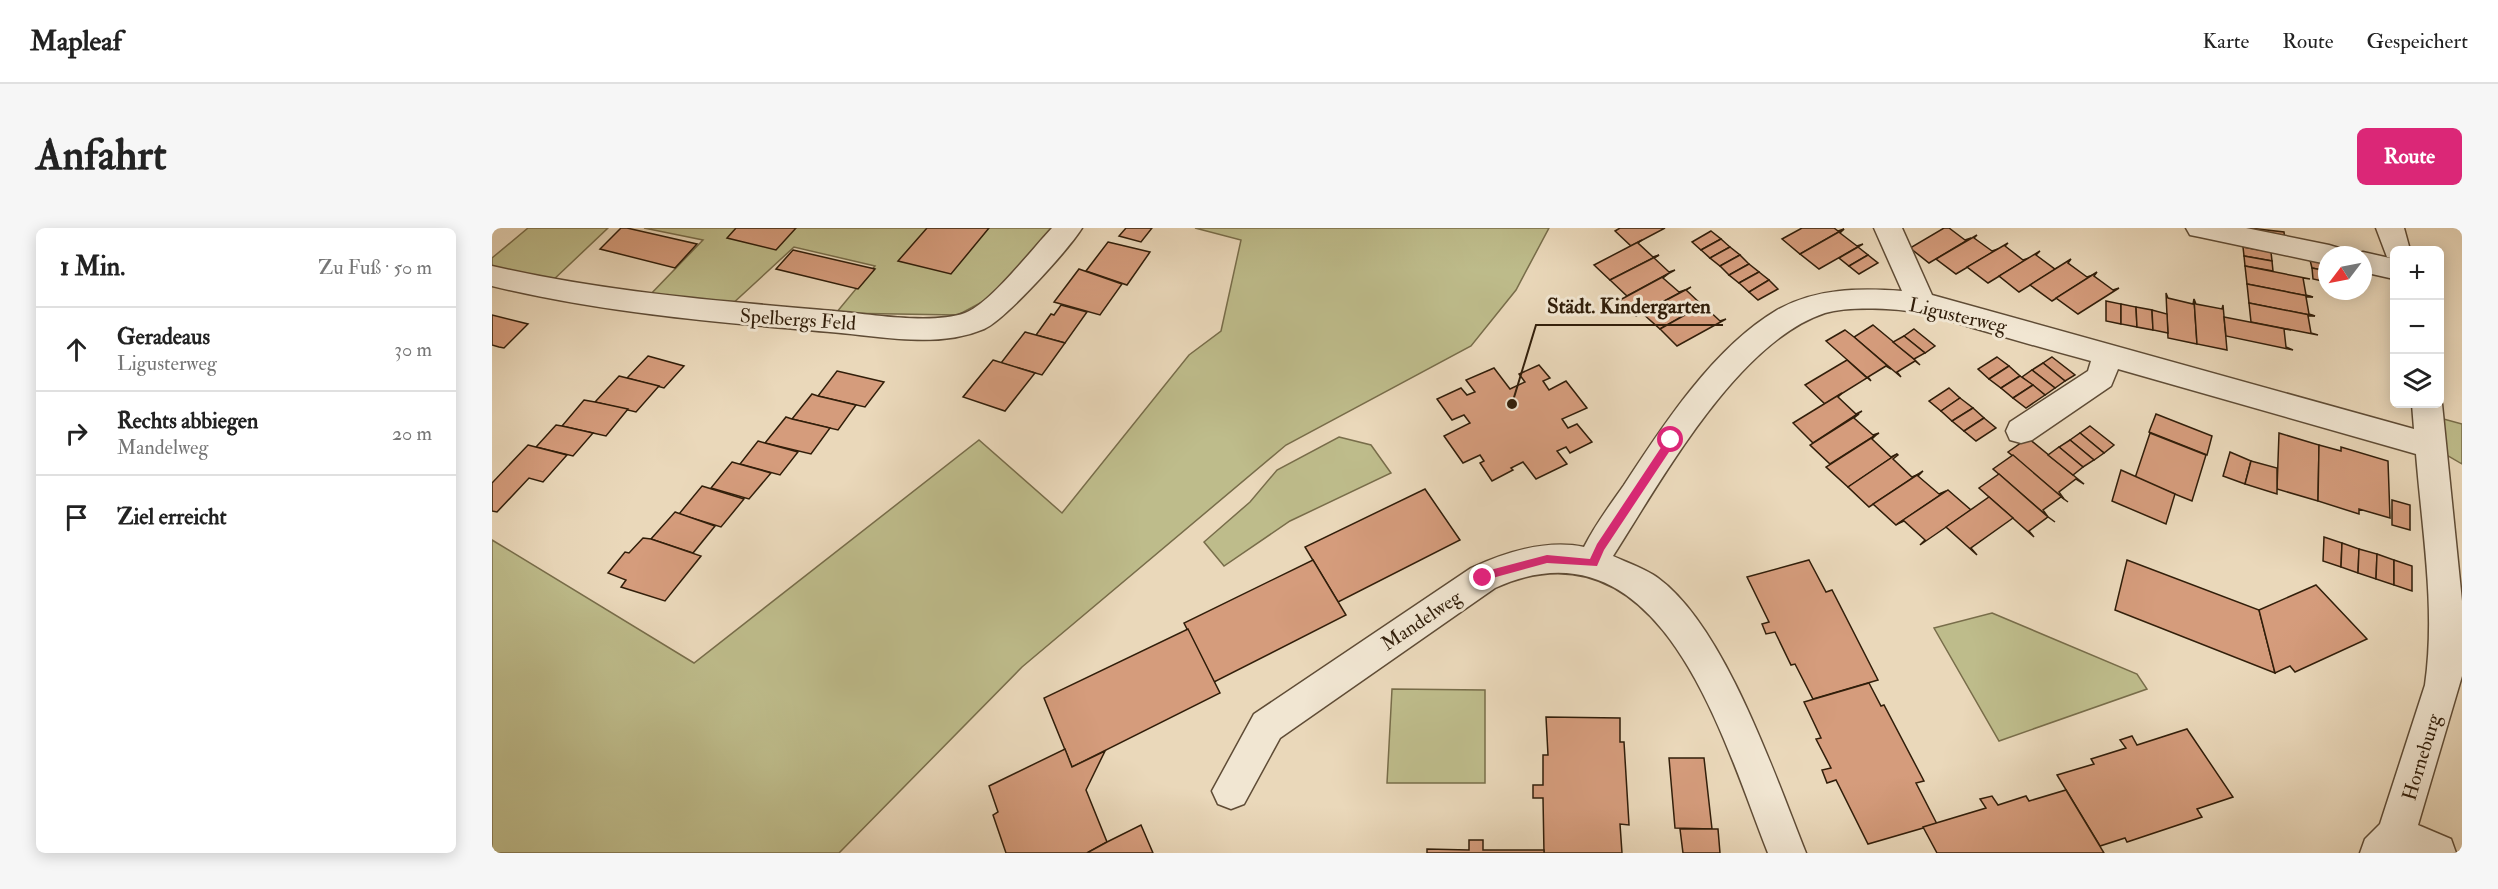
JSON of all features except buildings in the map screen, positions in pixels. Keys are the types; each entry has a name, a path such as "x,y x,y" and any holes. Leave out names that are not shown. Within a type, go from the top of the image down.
{"street":[{"name":"Spelbergs Feld","path":"492,276 575,295 676,310 944,327 981,319 994,309 1068,228"},
{"path":"1888,228 1913,281 1920,302"},
{"path":"2200,228 2318,253"},
{"path":"2390,228 2396,246"},
{"path":"2372,264 2390,268"},
{"name":"Ligusterweg","path":"1593,563 1600,547 1671,440 1704,396 1760,336 1780,322 1820,304 1862,300 1920,302 1980,317 2108,356 2431,446"},
{"path":"2021,431 2100,378 2108,356"},
{"name":"Horneburg","path":"2387,844 2443,685 2446,662 2445,613 2427,408"},
{"name":"Mandelweg","path":"1231,791 1267,726 1483,578 1547,559 1593,563 1647,589 1668,610 1690,639 1725,703 1787,853"},
{"path":"2387,844 2437,853"}],"shaded area":[{"path":"528,228 608,228 550,283 492,269 492,258"},
{"path":"644,228 1054,228 997,294 958,315 836,313 875,266 794,247 730,306 647,298 703,240"},
{"path":"1195,228 1549,228 1516,290 1471,346 1286,445 1022,667 839,853 492,853 492,540 694,663 979,440 1062,513 1189,355 1221,331 1241,240"},
{"path":"2429,415 2462,424 2462,464 2431,446"},
{"path":"1339,437 1371,445 1391,473 1290,521 1224,566 1204,542 1250,502 1277,470"},
{"path":"1992,613 2137,674 2147,689 1999,741 1934,628"},
{"path":"1392,689 1485,690 1485,783 1387,783"}],"place":[{"name":"Städt. Kindergarten","path":"1512,404"}],"route":[{"path":"1483,578 1547,559 1593,563 1600,547 1671,440"}]}
